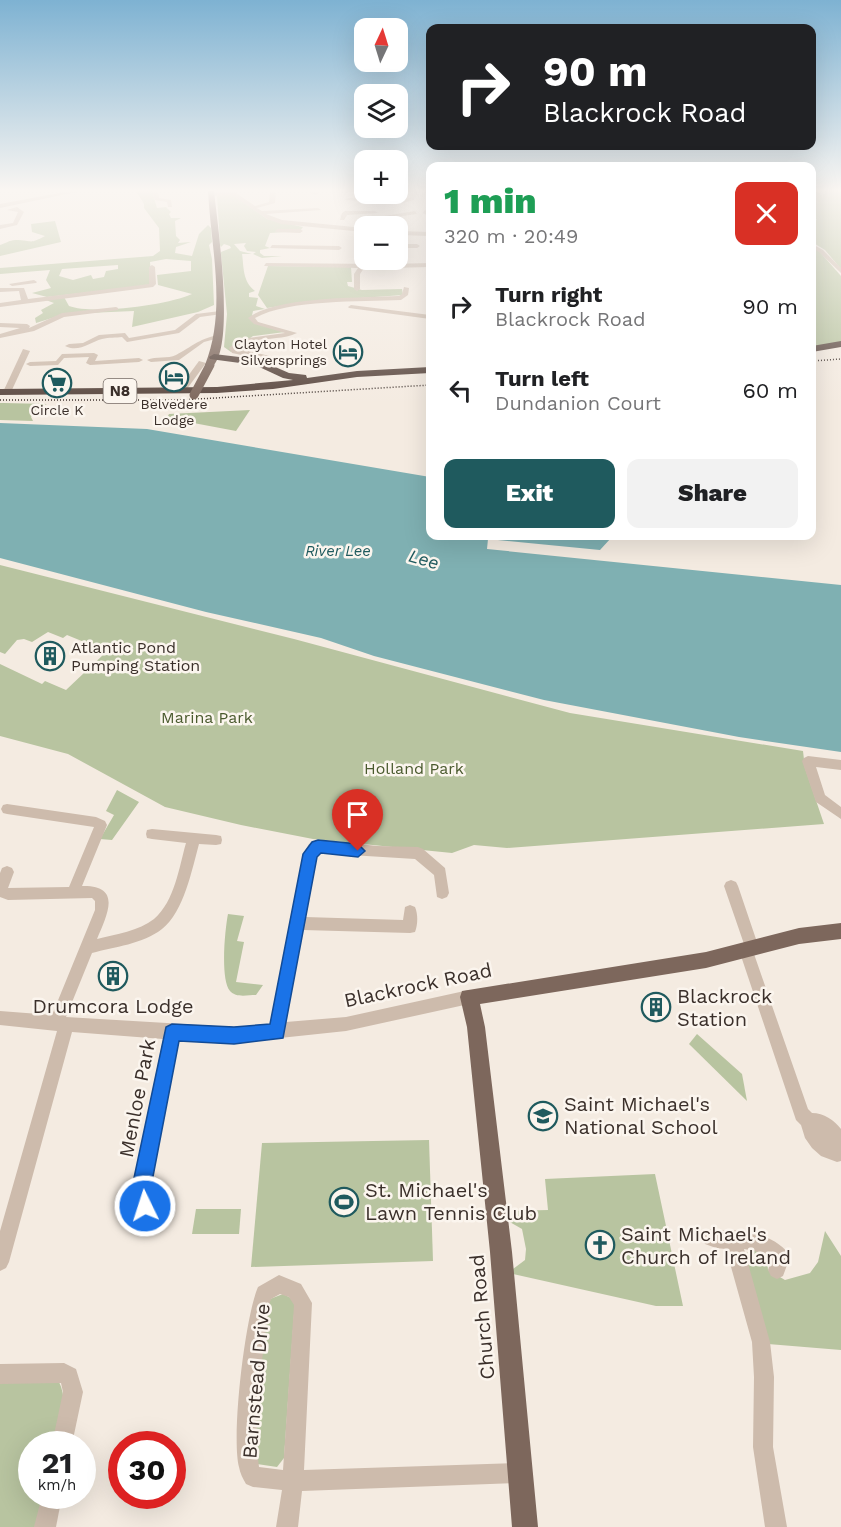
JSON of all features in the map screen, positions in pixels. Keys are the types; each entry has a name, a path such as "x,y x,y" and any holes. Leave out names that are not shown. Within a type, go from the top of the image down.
{"highway":[{"path":"816,348 841,344"},
{"path":"816,356 841,353"},
{"name":"N8","path":"209,362 257,362 280,367 288,376 303,377 426,368"},
{"path":"251,386 272,381 278,375 280,367"},
{"name":"N8","path":"4,392 246,389 426,368"},
{"name":"N8","path":"210,390 356,372"},
{"path":"34,392 58,396 194,395 281,390 375,373"}],"main road":[{"path":"194,395 217,337 220,313 216,262"},
{"name":"Blackrock Road","path":"469,997 706,960 799,936 841,931"},
{"name":"Church Road","path":"469,997 476,1027 502,1257 525,1527"}],"street":[{"path":"266,265 277,267 354,266"},
{"path":"408,266 426,265"},
{"path":"0,305 151,286 153,284 152,267"},
{"path":"347,284 357,286 357,274 360,270"},
{"path":"0,287 34,282"},
{"path":"0,287 22,289 25,301"},
{"path":"280,367 232,348 243,340 294,333 256,323 251,318 259,312 322,303 401,298 405,296 406,288"},
{"path":"322,303 320,304 324,307 354,307 426,316"},
{"path":"0,336 22,331 62,315 116,309"},
{"path":"69,346 85,345 99,337 125,335 127,340 177,332 198,315 220,313"},
{"path":"0,325 25,324 26,328 22,331"},
{"path":"151,360 176,358 202,341 217,337"},
{"path":"4,392 26,351"},
{"path":"126,369 133,352"},
{"path":"30,364 58,363 62,356 96,355 90,363 139,360"},
{"path":"181,391 209,362"},
{"path":"841,765 808,761 820,798 841,814"},
{"path":"7,809 96,822 100,825 73,892"},
{"path":"152,834 216,840"},
{"path":"87,948 150,928 166,916 173,904 194,838"},
{"path":"277,1032 310,854 318,846 422,854 440,872 441,893"},
{"path":"0,1262 61,1025 102,910 102,897 94,892 8,894 0,890 7,872"},
{"path":"731,886 802,1114 809,1122 812,1134 826,1152 837,1154 841,1149"},
{"path":"297,923 410,927 410,911"},
{"name":"Blackrock Road","path":"0,1018 61,1025 234,1035 346,1024 469,997"},
{"name":"Menloe Park","path":"145,1206 140,1192 172,1033"},
{"path":"809,1122 818,1120 832,1131 841,1144"},
{"path":"711,1238 733,1241 749,1240 781,1257 777,1270"},
{"path":"733,1241 760,1342 764,1377 761,1410 763,1447 776,1527"},
{"name":"Barnstead Drive","path":"287,1527 293,1481 303,1303 295,1290 279,1284 264,1293 260,1305 248,1434 247,1467 253,1477 293,1481 519,1473"},
{"path":"0,1374 64,1373 69,1376 74,1392 65,1431"},
{"path":"45,1527 49,1509"}],"green space":[{"path":"73,262 150,262 152,285 47,297 32,293 51,288 46,280 50,270 0,274 0,268","holes":["118,265 118,269 106,271 104,277 93,279 91,275 73,280 59,276 62,269"]},
{"path":"191,262 212,262 214,305 198,312 132,327 134,311 65,314 36,323 35,318 43,313 41,310 54,303 43,299 64,297 69,306 80,309 112,309 149,305 181,298 192,294 158,285 157,275 191,271"},
{"path":"222,262 243,262 248,283 255,291 249,293 249,297 258,298 256,306 265,309 253,311 251,320 285,332 253,336 231,352 224,347 227,314"},
{"path":"816,262 829,262 841,276 841,344 816,347"},
{"path":"268,266 351,267 352,282 347,282 348,286 362,290 402,289 403,295 306,302 267,308 258,295"},
{"path":"0,403 47,404 38,407 31,417 33,421 0,420"},
{"path":"250,410 236,431 167,418 169,414"},
{"path":"0,565 294,639 570,713 803,751 805,768 824,824 507,848 474,845 452,853 313,839 165,807 68,754 0,736 0,664 42,684 45,681 66,690 103,655 85,648 89,644 67,635 63,638 48,632 32,642 24,639 17,640 5,654 0,652"},
{"path":"117,790 139,802 112,840 100,839 114,815 106,811"},
{"path":"228,914 244,916 237,941 244,942 236,982 263,985 256,995 235,995 227,985 224,954"},
{"path":"697,1034 742,1074 747,1101 689,1044"},
{"name":"St. Michael's Lawn Tennis Club","path":"429,1140 433,1261 251,1267 262,1143"},
{"path":"655,1174 683,1306 656,1306 513,1274 513,1269 525,1260 526,1249 522,1229 508,1221 507,1211 548,1210 545,1179"},
{"path":"196,1209 241,1209 239,1234 192,1234"},
{"path":"825,1231 841,1256 841,1350 768,1344 745,1254 755,1248 767,1258 768,1270 785,1280 810,1273 818,1262"},
{"path":"283,1294 295,1300 284,1458 277,1467 257,1464 253,1447 265,1312 270,1299"},
{"path":"0,1381 59,1382 64,1405 59,1431 18,1431 18,1509 42,1509 39,1527 0,1527"}],"water":[{"name":"River Lee","path":"0,423 147,429 426,476 426,540 488,540 487,549 841,585 841,752 739,737 544,700 374,656 321,638 206,612 0,558"},
{"name":"River Lee","path":"498,540 609,540 600,550"}],"railway":[{"path":"816,361 841,359"},
{"path":"0,400 182,400 426,385"}],"place":[{"name":"Clayton Hotel Silversprings","path":"348,352"},
{"name":"Belvedere Lodge","path":"174,377"},
{"name":"Circle K","path":"57,383"},
{"name":"Atlantic Pond Pumping Station","path":"50,656"},
{"name":"Drumcora Lodge","path":"113,976"},
{"name":"Blackrock Station","path":"656,1007"},
{"name":"Saint Michael's National School","path":"543,1116"},
{"name":"St. Michael's Lawn Tennis Club","path":"344,1202"},
{"name":"Saint Michael's Church of Ireland","path":"600,1245"}],"route":[{"path":"145,1206 140,1192 172,1033 234,1035 277,1032 310,854 318,846 358,851"}],"water label":[{"name":"Lee","path":"424,559"}],"park label":[{"name":"Marina Park","path":"207,717"},
{"name":"Holland Park","path":"414,768"}]}
